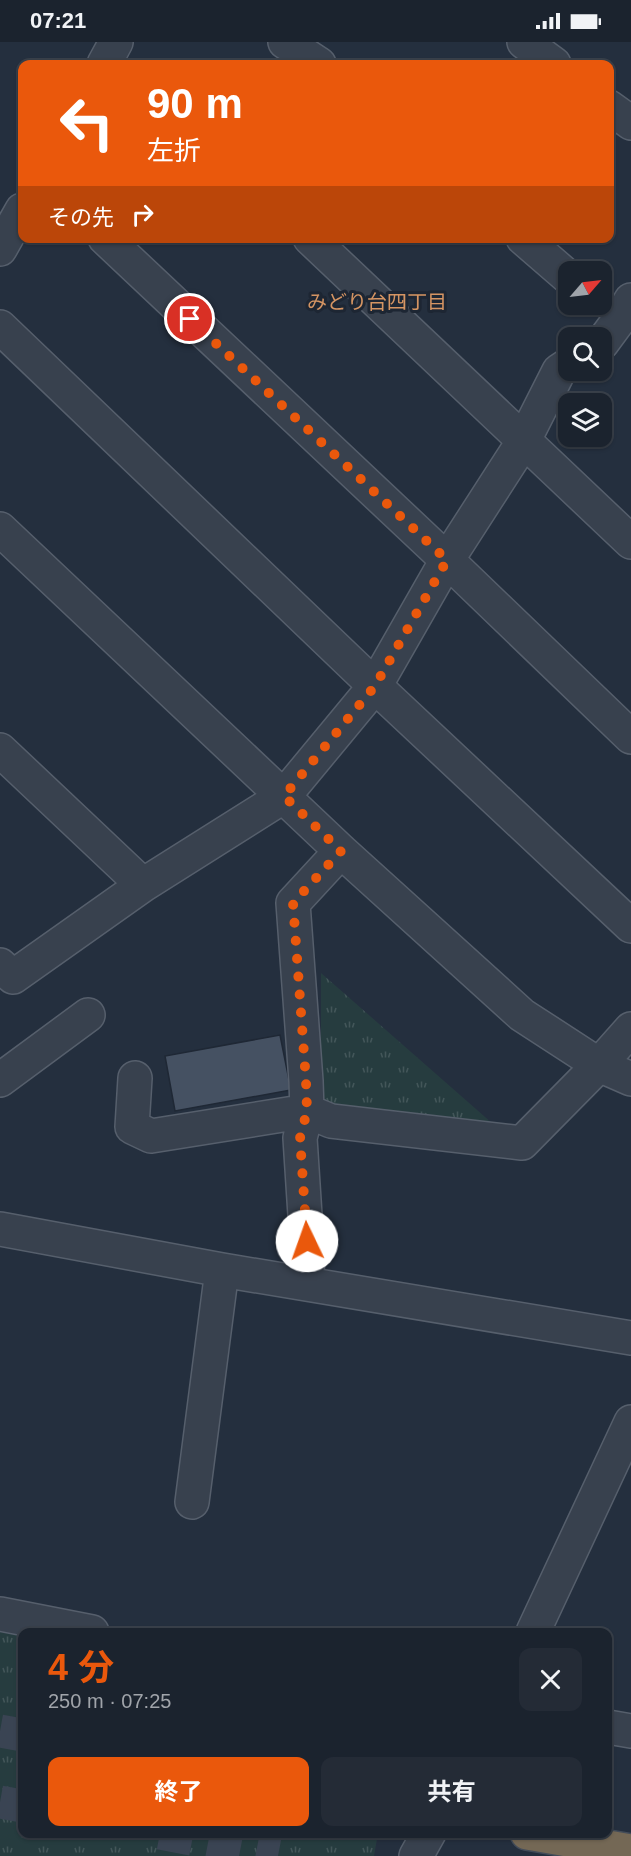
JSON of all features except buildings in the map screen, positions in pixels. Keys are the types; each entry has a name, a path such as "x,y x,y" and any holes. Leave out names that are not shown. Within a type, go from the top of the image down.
{"highway":[{"path":"556,1838 631,1851"}],"street":[{"path":"285,42 321,56"},
{"path":"524,42 549,60"},
{"path":"614,110 631,123"},
{"path":"0,249 18,217"},
{"path":"110,243 631,737"},
{"path":"315,243 523,442 631,541"},
{"path":"529,243 558,268"},
{"path":"0,327 375,686 631,926"},
{"path":"0,965 13,977 143,885 284,796 375,686 447,560 523,442 558,374"},
{"path":"0,529 341,851 522,1015 599,1065 631,1079"},
{"path":"0,750 143,885"},
{"path":"305,1283 308,1262 300,1138 307,1111 293,903 341,851"},
{"path":"0,1080 88,1015"},
{"path":"135,1078 132,1127 151,1136 307,1111 331,1121 522,1143 631,1029"},
{"path":"0,1229 222,1270 631,1338"},
{"path":"192,1502 222,1270"},
{"path":"535,1628 631,1422"},
{"path":"0,1614 72,1628"},
{"path":"612,1728 631,1731"},
{"path":"416,1856 426,1838"}],"green space":[{"path":"321,973 501,1131 333,1107 323,1098 321,1088"},
{"path":"0,1632 18,1635 18,1838 377,1838 374,1856 0,1856"}],"tunnel":[{"path":"0,1731 18,1734"},
{"path":"0,1802 18,1805"},
{"path":"186,1838 278,1856"}],"district":[{"name":"みどり台四丁目","path":"377,302"}],"route":[{"path":"190,319 447,560 375,686 284,796 341,851 293,903 306,1081 307,1111 300,1138 307,1241"}]}
